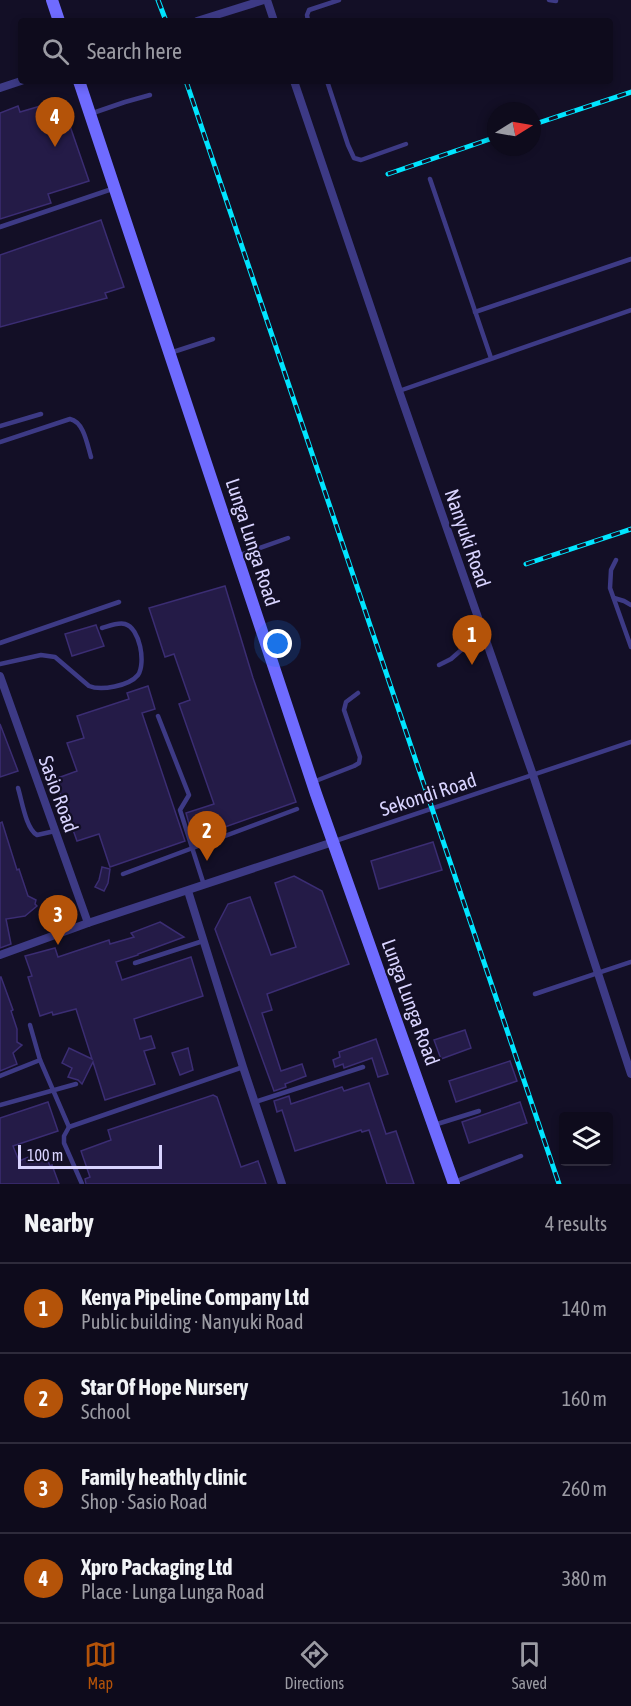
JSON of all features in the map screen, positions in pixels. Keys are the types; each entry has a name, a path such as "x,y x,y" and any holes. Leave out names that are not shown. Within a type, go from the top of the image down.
{"main road":[{"path":"52,0 58,18"},
{"name":"Lunga Lunga Road","path":"80,84 333,842 454,1183"}],"street":[{"path":"206,18 266,0 273,18"},
{"path":"0,88 18,82"},
{"name":"Nanyuki Road","path":"295,84 533,775 631,1074"},
{"name":"Sasio Road","path":"0,676 88,923"},
{"path":"0,955 88,923 333,842"},
{"path":"188,891 282,1184"}],"lane":[{"path":"308,18 309,10 339,0"},
{"path":"549,0 556,1"},
{"path":"328,84 354,158 361,160 406,144"},
{"path":"90,114 150,95"},
{"path":"430,179 491,358"},
{"path":"0,227 115,188"},
{"path":"475,312 631,259"},
{"path":"399,391 631,310"},
{"path":"170,353 213,339"},
{"path":"0,426 41,414"},
{"path":"0,442 70,419 76,420 80,425 91,457"},
{"path":"237,556 288,538"},
{"path":"616,560 610,570 609,578 631,647"},
{"path":"614,598 631,605"},
{"path":"0,643 119,602"},
{"path":"0,664 47,655 55,657 95,689 104,689 133,679 141,668 142,660 135,631 122,624 102,628"},
{"path":"439,665 451,659 467,645 485,637"},
{"path":"313,782 359,763 360,757 344,710 346,702 358,693"},
{"path":"158,716 189,795 180,810 204,885"},
{"name":"Sekondi Road","path":"333,842 631,742"},
{"path":"18,788 33,833 38,835 55,831"},
{"path":"123,874 297,809"},
{"path":"135,963 203,941"},
{"path":"535,994 631,962"},
{"path":"30,1025 40,1060 69,1127"},
{"path":"0,1076 40,1060"},
{"path":"82,1184 64,1143 64,1136 69,1127 243,1066"},
{"path":"255,1102 363,1067"},
{"path":"0,1105 76,1084"},
{"path":"434,1125 479,1111"},
{"path":"454,1183 521,1156"}],"building":[{"path":"61,100 89,181 48,194 51,203 0,219 0,113 18,106 20,112"},
{"path":"101,220 124,287 105,293 107,298 0,327 0,255"},
{"path":"225,586 253,678 296,802 222,828 220,822 191,831 186,813 214,804 179,704 190,700 174,654 165,657 149,608"},
{"path":"96,625 104,646 72,656 65,634"},
{"path":"148,686 155,709 142,713 185,841 110,867 99,834 77,841 55,779 77,771 67,743 84,738 77,716 129,699 127,693"},
{"path":"0,724 18,771 0,777"},
{"path":"2,822 17,870 19,869 28,896 36,900 37,906 25,916 6,919 11,944 0,948 0,823"},
{"path":"433,842 442,870 379,889 371,861"},
{"path":"102,867 110,869 104,891 95,887"},
{"path":"294,876 322,891 349,964 267,994 272,1010 262,1013 281,1071 302,1064 306,1076 274,1091 215,929 228,904 250,897 271,955 296,947 275,883"},
{"path":"160,922 184,937 116,962 122,980 191,957 203,996 134,1019 140,1039 151,1036 155,1048 144,1051 155,1084 105,1100 93,1062 82,1084 68,1077 72,1068 62,1063 69,1048 92,1059 76,1009 40,1016 28,977 32,976 25,956 55,948 58,957 109,940 110,944 134,937 131,933"},
{"path":"0,977 13,1010 11,1011 17,1029 17,1042 22,1045 13,1053 17,1064 0,1071"},
{"path":"465,1030 471,1048 441,1059 434,1040"},
{"path":"376,1039 388,1074 378,1077 372,1058 344,1068 343,1064 335,1067 333,1060 340,1057 339,1052"},
{"path":"188,1048 193,1070 180,1075 172,1053"},
{"path":"510,1061 517,1081 456,1102 449,1081"},
{"path":"369,1083 386,1134 396,1131 414,1184 387,1184 369,1130 362,1132 361,1130 295,1151 282,1110 277,1112 274,1101 289,1096 291,1104 342,1087 344,1091"},
{"path":"213,1095 217,1097 241,1167 258,1161 266,1184 86,1184 85,1179 90,1177 81,1151 111,1140 108,1130"},
{"path":"48,1102 58,1131 13,1146 19,1161 44,1151 59,1184 0,1184 0,1118"},
{"path":"520,1102 527,1123 469,1143 462,1122"}],"railway":[{"path":"158,0 165,18"},
{"path":"187,84 559,1184"},
{"path":"541,122 631,92"},
{"path":"388,174 487,140"},
{"path":"526,564 631,529"}],"place":[{"name":"Xpro Packaging Ltd","path":"55,147"},
{"name":"Kenya Pipeline Company Ltd","path":"472,665"},
{"name":"Star Of Hope Nursery","path":"207,861"},
{"name":"Family heathly clinic","path":"58,945"}]}
